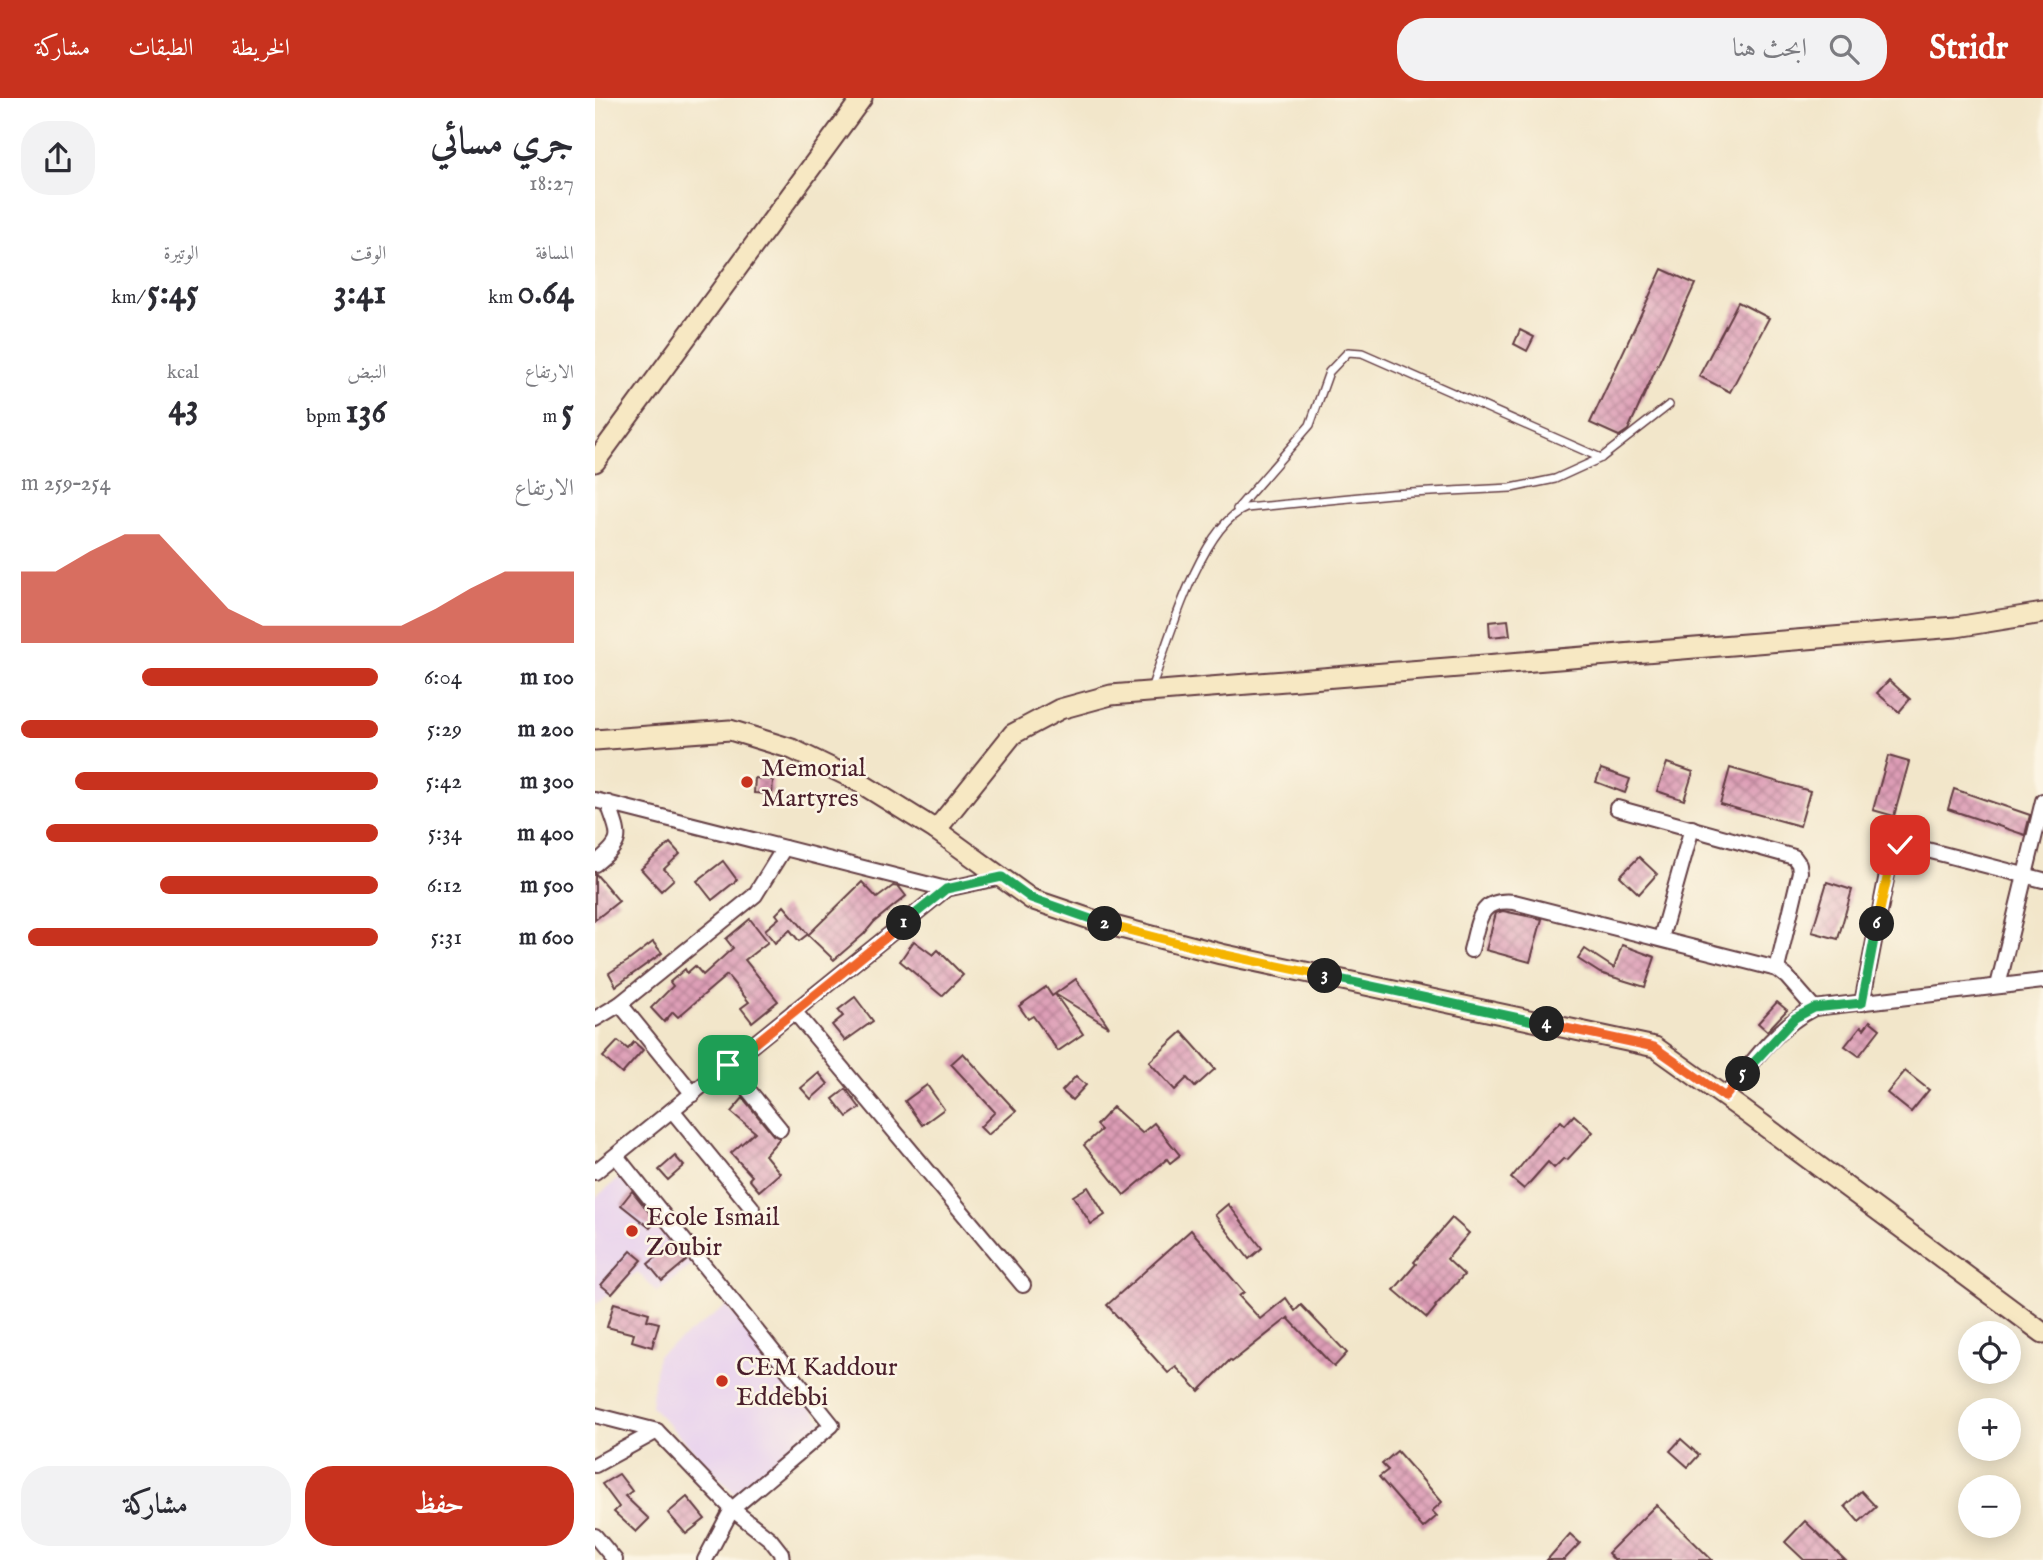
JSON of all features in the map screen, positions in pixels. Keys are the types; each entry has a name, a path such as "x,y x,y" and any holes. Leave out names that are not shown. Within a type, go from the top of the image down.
{"main road":[{"path":"595,462 862,98"},
{"path":"936,830 1013,734 1060,709 1111,695 1956,628 2043,613"},
{"path":"595,740 730,730 792,749 854,779 936,830 1031,898 1102,923 1221,954 1654,1047 2043,1333"}],"street":[{"path":"1998,986 2043,801"},
{"path":"601,802 946,889 1002,877"},
{"path":"595,864 614,849 618,840 601,802"},
{"path":"1618,808 1794,857 1800,872 1777,969"},
{"path":"1661,938 1692,828"},
{"path":"1862,1003 1889,864 1900,845 2043,880"},
{"path":"595,1019 619,1004 755,895 784,848"},
{"path":"595,1172 946,889"},
{"path":"1471,950 1483,911 1498,900 1661,938 1777,969 1814,1008"},
{"path":"1725,1097 1795,1018 1814,1008 2043,981"},
{"path":"619,1004 693,1094"},
{"path":"794,1011 1023,1285"},
{"path":"728,1065 781,1129"},
{"path":"671,1110 752,1208"},
{"path":"616,1156 832,1425 732,1509 705,1560"},
{"path":"595,1415 657,1431 732,1509 770,1539 781,1553 782,1560"},
{"path":"595,1465 657,1431"},
{"path":"595,1536 615,1560"}],"lane":[{"path":"1150,692 1184,596 1217,531 1310,425 1329,372 1348,352 1362,353 1601,458"},
{"path":"1234,513 1246,508 1391,494 1511,488 1555,479 1601,458 1669,405"}],"shaded area":[{"name":"Ecole Ismail Zoubir","path":"623,1175 695,1263 657,1292 637,1272 595,1305 595,1198"},
{"name":"CEM Kaddour Eddebbi","path":"727,1306 825,1425 735,1494 651,1406 657,1356"}],"building":[{"path":"1662,269 1695,284 1628,430 1619,436 1590,423"},
{"path":"1738,302 1769,318 1730,392 1699,376"},
{"path":"1520,330 1534,337 1527,351 1514,344"},
{"path":"1508,620 1510,635 1490,637 1489,622"},
{"path":"1889,680 1910,699 1899,712 1877,693"},
{"path":"1888,756 1909,762 1894,816 1873,810"},
{"path":"1667,763 1693,772 1684,800 1657,791"},
{"path":"1730,768 1810,791 1800,826 1720,804"},
{"path":"1601,769 1630,779 1625,793 1596,782"},
{"path":"755,778 773,780 772,794 754,793"},
{"path":"1954,789 2030,815 2025,835 1948,809"},
{"path":"670,843 680,854 664,869 674,879 661,891 641,869"},
{"path":"1639,857 1657,874 1639,894 1620,876"},
{"path":"723,861 737,880 712,900 697,881"},
{"path":"595,873 619,901 595,920"},
{"path":"862,882 877,898 893,886 899,887 906,896 834,960 808,935"},
{"path":"1827,882 1852,890 1838,939 1812,932"},
{"path":"784,906 808,934 799,941 790,930 775,943 765,930 779,918 776,914"},
{"path":"1503,911 1542,919 1530,962 1486,950 1496,913"},
{"path":"750,919 768,942 745,960 778,1001 752,1022 741,1008 749,1002 727,975 678,1017 673,1012 664,1022 651,1008 673,986 670,982 685,969 687,973 695,966 703,975 733,948 726,939"},
{"path":"914,941 933,955 938,950 963,975 942,996 900,961"},
{"path":"653,942 662,953 616,986 609,973"},
{"path":"1622,945 1655,957 1645,987 1600,973 1578,959 1585,949 1614,968"},
{"path":"1076,979 1109,1027 1055,994 1083,1034 1058,1051 1033,1016 1028,1019 1019,1006 1046,987 1052,996"},
{"path":"855,997 873,1021 845,1041 832,1025 843,1016 838,1010"},
{"path":"1777,1002 1787,1010 1767,1031 1758,1023"},
{"path":"1870,1021 1880,1029 1859,1056 1845,1046 1861,1026 1864,1029"},
{"path":"1182,1032 1215,1069 1195,1087 1187,1078 1175,1090 1149,1062"},
{"path":"618,1041 628,1049 634,1042 643,1050 622,1074 603,1057"},
{"path":"963,1053 1016,1111 988,1135 980,1127 995,1112 951,1064"},
{"path":"1905,1071 1929,1090 1911,1112 1887,1093"},
{"path":"819,1073 828,1084 811,1099 801,1088"},
{"path":"1076,1076 1086,1085 1072,1100 1062,1091"},
{"path":"927,1085 944,1109 922,1125 905,1101"},
{"path":"846,1089 860,1108 847,1117 833,1099"},
{"path":"743,1098 773,1135 780,1138 765,1155 780,1173 759,1191 749,1179 752,1176 731,1153 755,1132 731,1112"},
{"path":"1113,1107 1142,1133 1154,1123 1180,1155 1170,1163 1167,1159 1124,1195 1084,1145 1101,1130 1096,1125"},
{"path":"1574,1115 1593,1132 1567,1160 1564,1158 1554,1168 1548,1162 1524,1189 1511,1178 1561,1121 1565,1125"},
{"path":"675,1156 684,1166 668,1180 659,1170"},
{"path":"1088,1187 1105,1215 1091,1224 1073,1196"},
{"path":"632,1191 656,1221 650,1228 621,1205"},
{"path":"1228,1204 1262,1248 1249,1259 1215,1215"},
{"path":"1452,1218 1469,1233 1447,1259 1464,1275 1427,1318 1394,1290"},
{"path":"1191,1230 1244,1292 1239,1296 1260,1319 1286,1298 1295,1311 1301,1305 1347,1353 1334,1367 1289,1317 1232,1362 1230,1360 1199,1391 1176,1367 1168,1373 1107,1305"},
{"path":"673,1243 687,1260 662,1281 648,1264"},
{"path":"631,1251 642,1260 612,1294 601,1285"},
{"path":"614,1303 649,1313 647,1320 659,1323 652,1347 632,1341 634,1334 607,1327"},
{"path":"1681,1439 1699,1455 1688,1467 1670,1451"},
{"path":"1397,1451 1442,1502 1432,1511 1437,1516 1423,1528 1379,1477 1388,1470 1382,1464"},
{"path":"619,1474 632,1491 625,1496 649,1519 636,1532 614,1512 619,1507 602,1484"},
{"path":"1861,1491 1876,1507 1859,1522 1845,1506"},
{"path":"687,1497 705,1519 686,1534 668,1513"},
{"path":"1656,1505 1712,1560 1614,1560 1608,1553"},
{"path":"1805,1521 1845,1560 1804,1560 1785,1542"},
{"path":"1570,1534 1580,1543 1564,1560 1547,1560"}],"place":[{"name":"Memorial Martyres","path":"747,782"},
{"name":"Ecole Ismail Zoubir","path":"632,1231"},
{"name":"CEM Kaddour Eddebbi","path":"722,1381"}],"route":[{"path":"728,1065 946,889 1002,877 1031,898 1102,923 1221,954 1654,1047 1725,1097 1762,1052 1795,1018 1814,1008 1862,1003 1889,864 1900,845"}]}
